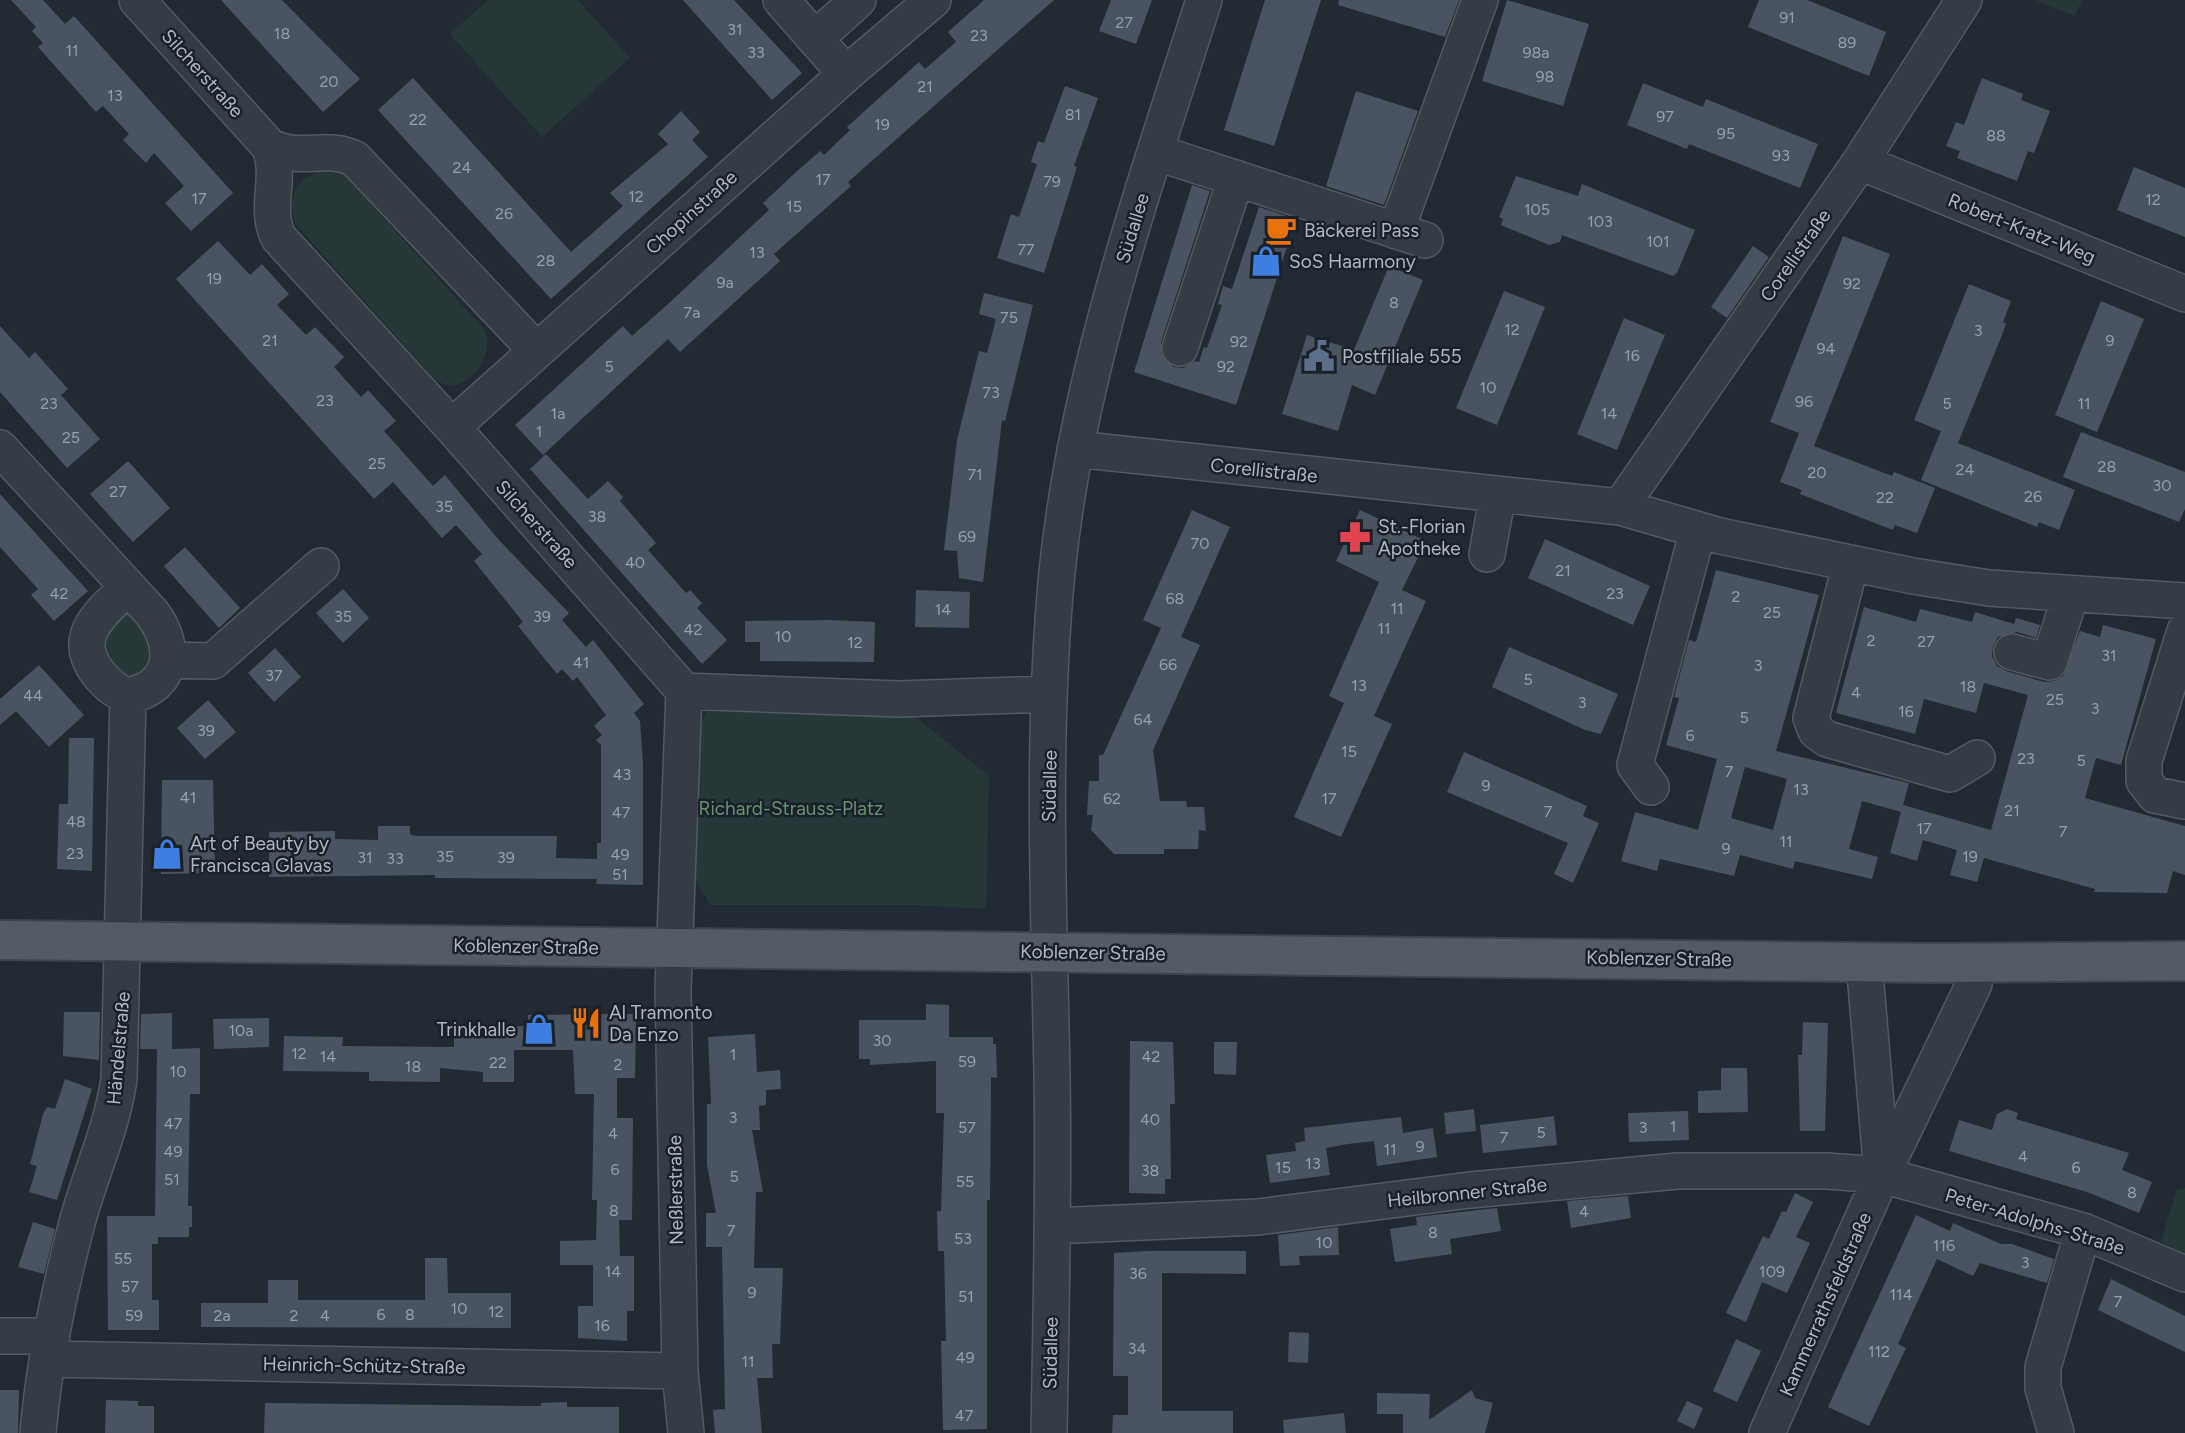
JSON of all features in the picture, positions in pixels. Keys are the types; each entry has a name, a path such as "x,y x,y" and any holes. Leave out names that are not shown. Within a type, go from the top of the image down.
{"main road":[{"name":"Koblenzer Straße","path":"0,940 1864,961 2185,961"}],"street":[{"name":"Silcherstraße","path":"137,0 269,146 275,164 272,223 279,238 452,428 684,691"},
{"path":"781,0 846,74"},
{"path":"815,39 858,0"},
{"name":"Chopinstraße","path":"452,428 846,74 933,0"},
{"name":"Südallee","path":"1049,1433 1052,1226 1049,951 1046,907 1049,694 1058,570 1075,449 1094,355 1204,0"},
{"path":"1155,152 1410,235 1430,148 1480,0"},
{"name":"Corellistraße","path":"1620,507 1860,162 1964,0"},
{"path":"269,146 288,155 331,152 355,159 536,350"},
{"name":"Robert-Kratz-Weg","path":"1860,162 2185,294"},
{"path":"1180,348 1236,178"},
{"path":"0,448 127,588 167,635 169,660 166,669 153,683 128,696 115,690 98,673 88,658 86,642 94,622 127,588"},
{"name":"Corellistraße","path":"1075,449 1620,507 1698,530 1851,563 1989,588 2185,601"},
{"path":"1487,554 1498,494"},
{"path":"1651,787 1634,765 1698,530"},
{"path":"1851,563 1811,718 1816,731 1827,739 1950,774 1977,758"},
{"path":"169,660 213,661 321,566"},
{"path":"2012,652 2049,662 2071,594"},
{"path":"2185,631 2144,761 2144,781 2155,795 2185,801"},
{"path":"674,947 684,691 899,699 1049,694"},
{"name":"Händelstraße","path":"38,1433 50,1348 78,1222 116,1104 123,942 128,696"},
{"name":"Neßlerstraße","path":"674,947 680,1371 686,1433"},
{"name":"Kammerrathsfeldstraße","path":"1864,961 1882,1175"},
{"name":"Kammerrathsfeldstraße","path":"1768,1433 1882,1175 1974,984 1975,961"},
{"name":"Heilbronner Straße","path":"1052,1226 1258,1217 1470,1190 1678,1171 1828,1171 1882,1175"},
{"name":"Peter-Adolphs-Straße","path":"1882,1175 2084,1231 2185,1274"},
{"path":"2056,1433 2043,1388 2043,1367 2084,1231"},
{"name":"Heinrich-Schütz-Straße","path":"0,1336 50,1348 680,1371"}],"green space":[{"path":"488,0 578,0 630,58 542,137 450,34"},
{"path":"2035,0 2082,0 2075,16"},
{"path":"324,170 342,172 484,329 486,352 482,363 466,381 455,385 445,384 434,378 296,225 292,207 295,191 306,178"},
{"path":"122,609 150,623 151,669 130,684 102,657 105,623"},
{"name":"Richard-Strauss-Platz","path":"708,710 912,714 989,776 986,909 915,905 710,905 692,874 692,736"},
{"path":"2185,1188 2185,1254 2161,1242 2177,1189"}],"building":[{"path":"11,0 43,0 65,24 74,16 233,193 191,231 165,203 184,186 154,153 146,163 123,140 129,134 103,106 96,112 38,47 43,43 32,31 36,27"},
{"path":"221,0 282,0 360,79 323,112"},
{"path":"683,0 734,0 802,73 772,100"},
{"path":"984,0 1054,0 848,182 851,186 774,254 780,261 680,352 668,339 543,455 515,425 623,326 632,336 668,304 769,210 763,203 795,173 820,151 824,155 850,130 847,127 919,62 925,69 956,42 948,32"},
{"path":"1111,0 1152,0 1136,44 1099,31"},
{"path":"1265,0 1321,0 1274,146 1224,130"},
{"path":"1339,0 1459,0 1445,37 1338,5"},
{"path":"1507,0 1589,24 1563,106 1482,81"},
{"path":"1759,0 1807,0 1886,32 1869,76 1748,27"},
{"path":"413,78 571,252 623,206 610,193 668,144 658,134 681,111 700,132 692,140 708,157 551,299 378,110"},
{"path":"1982,78 2023,94 2021,100 2050,111 2034,153 2028,151 2017,181 1957,158 1960,151 1946,146 1956,122 1964,125"},
{"path":"1643,83 1703,107 1706,99 1818,144 1800,188 1689,144 1687,149 1627,125"},
{"path":"1065,86 1098,98 1074,166 1077,167 1044,273 997,258 1011,214 1019,217 1037,164 1031,162 1038,141 1044,143"},
{"path":"1356,91 1418,111 1384,205 1326,186"},
{"path":"2134,167 2185,188 2185,237 2117,210"},
{"path":"1516,176 1578,196 1582,184 1695,230 1677,273 1673,276 1562,235 1560,242 1549,245 1501,225 1503,219 1499,217"},
{"path":"1192,185 1210,191 1161,342 1161,353 1173,367 1183,368 1195,361 1199,362 1204,347 1207,348 1222,305 1218,304 1223,286 1232,289 1259,207 1296,219 1236,405 1134,372"},
{"path":"1843,236 1890,254 1814,446 1892,476 1894,472 1935,488 1917,533 1895,525 1893,530 1800,494 1802,490 1780,482 1799,433 1770,422"},
{"path":"218,241 250,275 262,264 289,294 277,305 306,335 315,327 344,357 334,367 361,397 368,390 396,421 384,431 433,486 445,475 498,539 569,613 562,620 586,647 593,640 644,704 634,713 640,721 643,764 643,885 596,884 597,879 435,878 435,875 269,877 269,832 335,831 335,839 378,840 378,826 410,826 410,834 414,836 557,836 556,858 597,859 597,843 601,843 601,745 596,740 602,735 594,726 606,715 577,677 573,681 562,669 557,674 518,626 523,622 474,561 482,554 456,525 442,538 393,482 374,499 176,279"},
{"path":"1753,246 1769,257 1727,318 1711,307"},
{"path":"1389,266 1423,280 1375,395 1352,385 1338,431 1282,414 1307,335 1354,350"},
{"path":"1969,284 2011,301 2003,322 2006,324 2002,335 1958,443 2075,490 2059,530 2039,522 2037,527 1921,480 1941,431 1914,420"},
{"path":"1504,291 1545,307 1497,425 1456,408"},
{"path":"984,293 1033,305 1005,421 1002,420 983,582 959,578 957,551 944,550 957,440 979,351 987,353 996,319 979,314"},
{"path":"2101,301 2144,319 2097,432 2055,415"},
{"path":"1624,318 1665,335 1617,450 1577,434"},
{"path":"0,326 29,358 35,352 68,389 61,395 100,439 67,468 0,392"},
{"path":"2081,432 2185,472 2185,509 2179,522 2063,477"},
{"path":"546,454 588,499 608,481 623,497 620,501 656,543 648,550 686,593 690,590 702,603 697,608 727,640 702,664 530,469"},
{"path":"128,461 170,508 133,542 90,494"},
{"path":"0,494 88,591 54,621 31,595 38,589 0,547"},
{"path":"1192,510 1230,527 1181,637 1200,645 1153,750 1160,801 1186,801 1187,807 1204,807 1206,831 1199,830 1198,849 1164,849 1164,854 1114,854 1091,830 1093,815 1087,815 1089,781 1099,781 1099,755 1103,755 1161,628 1143,620"},
{"path":"1360,510 1426,541 1402,590 1426,601 1374,716 1392,724 1341,837 1294,817 1344,703 1329,696 1379,582 1336,561"},
{"path":"1545,539 1650,586 1633,625 1528,578"},
{"path":"185,547 240,608 219,628 164,566"},
{"path":"1716,570 1819,595 1776,751 1909,783 1903,805 1991,830 2028,695 1984,683 1976,713 1924,699 1915,734 1836,713 1864,607 1916,622 1920,609 1972,622 1975,612 2014,624 2016,618 2040,625 2036,638 2017,632 1998,637 1992,656 1997,666 2006,671 2044,682 2063,676 2080,631 2100,637 2103,625 2156,639 2121,765 2096,758 2085,798 2185,826 2185,875 2173,871 2167,893 2094,892 2095,889 1984,858 1977,882 1950,875 1957,850 1923,840 1917,861 1890,853 1901,812 1862,801 1849,849 1878,857 1872,879 1795,861 1793,869 1740,855 1734,876 1660,859 1657,871 1621,861 1635,812 1698,830 1717,759 1666,745 1679,698 1674,697 1689,640 1696,642","holes":["1745,767 1787,779 1773,830 1731,818"]},
{"path":"343,589 369,618 343,643 316,613"},
{"path":"916,590 970,592 969,628 915,627"},
{"path":"745,621 875,622 874,662 760,661 760,642 745,642"},
{"path":"1509,647 1618,694 1601,734 1585,730 1492,687"},
{"path":"275,648 301,677 274,702 248,673"},
{"path":"39,665 84,715 49,747 16,711 0,725 0,699"},
{"path":"208,700 236,732 205,759 177,728"},
{"path":"69,738 94,738 92,871 57,869 59,804 68,804"},
{"path":"1464,752 1587,806 1583,816 1599,823 1573,883 1554,874 1568,843 1447,792"},
{"path":"162,780 213,780 215,873 161,874"},
{"path":"926,1004 949,1005 949,1037 993,1037 993,1044 996,1044 997,1078 991,1077 990,1200 987,1200 987,1429 943,1430 941,1341 946,1341 944,1251 938,1251 937,1211 941,1211 944,1113 936,1113 936,1061 870,1065 870,1059 859,1059 859,1020 926,1020"},
{"path":"64,1012 100,1012 99,1060 63,1056"},
{"path":"172,1013 172,1049 200,1048 200,1094 190,1094 188,1206 192,1206 192,1227 189,1227 189,1237 158,1237 158,1244 152,1244 152,1300 159,1300 159,1330 108,1330 107,1216 155,1216 157,1049 140,1049 141,1014"},
{"path":"636,1014 635,1078 617,1078 617,1118 633,1118 632,1220 619,1220 620,1256 634,1256 634,1311 627,1311 627,1341 578,1338 578,1306 593,1306 593,1265 560,1265 560,1241 596,1240 597,1200 592,1200 594,1094 575,1094 573,1050 514,1050 514,1082 483,1082 483,1072 440,1068 440,1082 369,1081 369,1072 283,1071 284,1036 343,1037 342,1046 454,1047 454,1036 494,1037 494,1027 528,1026 528,1015"},
{"path":"269,1018 269,1047 214,1049 213,1019"},
{"path":"1803,1022 1828,1023 1825,1131 1800,1131 1798,1055 1802,1055"},
{"path":"755,1034 757,1072 780,1070 781,1089 766,1090 766,1105 759,1106 760,1130 752,1130 763,1192 756,1192 754,1268 783,1268 780,1344 772,1344 773,1378 757,1378 762,1433 715,1433 713,1410 725,1409 722,1247 706,1247 706,1213 716,1213 707,1165 707,1104 711,1104 708,1037"},
{"path":"1130,1041 1173,1042 1175,1104 1170,1104 1171,1179 1165,1179 1165,1194 1129,1193"},
{"path":"1214,1042 1237,1042 1236,1075 1214,1074"},
{"path":"1721,1068 1747,1068 1748,1112 1698,1113 1698,1091 1721,1090"},
{"path":"65,1079 92,1089 57,1200 29,1192 37,1166 30,1164 43,1114 47,1107 55,1109"},
{"path":"1474,1109 1476,1131 1446,1134 1444,1113"},
{"path":"2007,1109 2018,1113 2016,1119 2129,1153 2122,1170 2152,1182 2139,1213 2087,1192 1949,1151 1959,1120 1992,1130 1997,1114"},
{"path":"1688,1111 1689,1140 1629,1142 1628,1113"},
{"path":"1554,1116 1557,1145 1483,1153 1480,1125"},
{"path":"1401,1117 1403,1133 1433,1128 1437,1157 1377,1166 1374,1141 1348,1144 1326,1148 1330,1175 1270,1183 1266,1155 1296,1151 1295,1143 1305,1141 1304,1128"},
{"path":"1795,1193 1813,1202 1796,1237 1810,1243 1787,1293 1762,1282 1746,1322 1726,1313 1763,1236 1769,1239 1782,1211 1786,1212"},
{"path":"1628,1196 1631,1218 1571,1228 1567,1201"},
{"path":"1497,1208 1501,1231 1450,1239 1452,1254 1395,1262 1390,1229 1417,1225 1416,1217"},
{"path":"1916,1215 1950,1231 1953,1223 2001,1244 2012,1244 2054,1259 2047,1283 1980,1263 1973,1276 1937,1259 1898,1344 1906,1348 1869,1426 1828,1407"},
{"path":"33,1222 55,1229 44,1274 18,1267"},
{"path":"1338,1227 1339,1255 1299,1256 1300,1265 1280,1266 1278,1235"},
{"path":"1246,1251 1246,1274 1162,1273 1162,1411 1233,1411 1233,1433 1112,1433 1113,1415 1128,1415 1128,1376 1113,1376 1114,1253"},
{"path":"425,1258 447,1258 448,1293 511,1293 511,1328 201,1327 201,1303 268,1303 268,1280 298,1280 298,1300 425,1300"},
{"path":"2111,1279 2185,1316 2185,1352 2098,1310"},
{"path":"1289,1332 1309,1333 1308,1363 1288,1362"},
{"path":"1736,1339 1761,1351 1737,1402 1713,1391"},
{"path":"0,1390 19,1390 18,1433 0,1433"},
{"path":"1472,1390 1475,1398 1493,1403 1485,1433 1403,1433 1403,1414 1377,1414 1377,1393 1430,1394 1429,1420"},
{"path":"106,1400 138,1401 138,1406 154,1406 154,1433 105,1433"},
{"path":"1687,1401 1703,1408 1694,1429 1677,1421"},
{"path":"567,1402 567,1407 619,1407 619,1433 264,1433 265,1403 541,1406 541,1403"},
{"path":"1344,1413 1346,1433 1284,1433 1283,1420"}],"place":[{"name":"Bäckerei Pass","path":"1281,230"},
{"name":"SoS Haarmony","path":"1266,261"},
{"name":"Postfiliale 555","path":"1319,356"},
{"name":"St.-Florian Apotheke","path":"1355,537"},
{"name":"Art of Beauty by Francisca Glavas","path":"167,854"},
{"name":"Al Tramonto Da Enzo","path":"586,1023"},
{"name":"Trinkhalle","path":"539,1029"}]}
